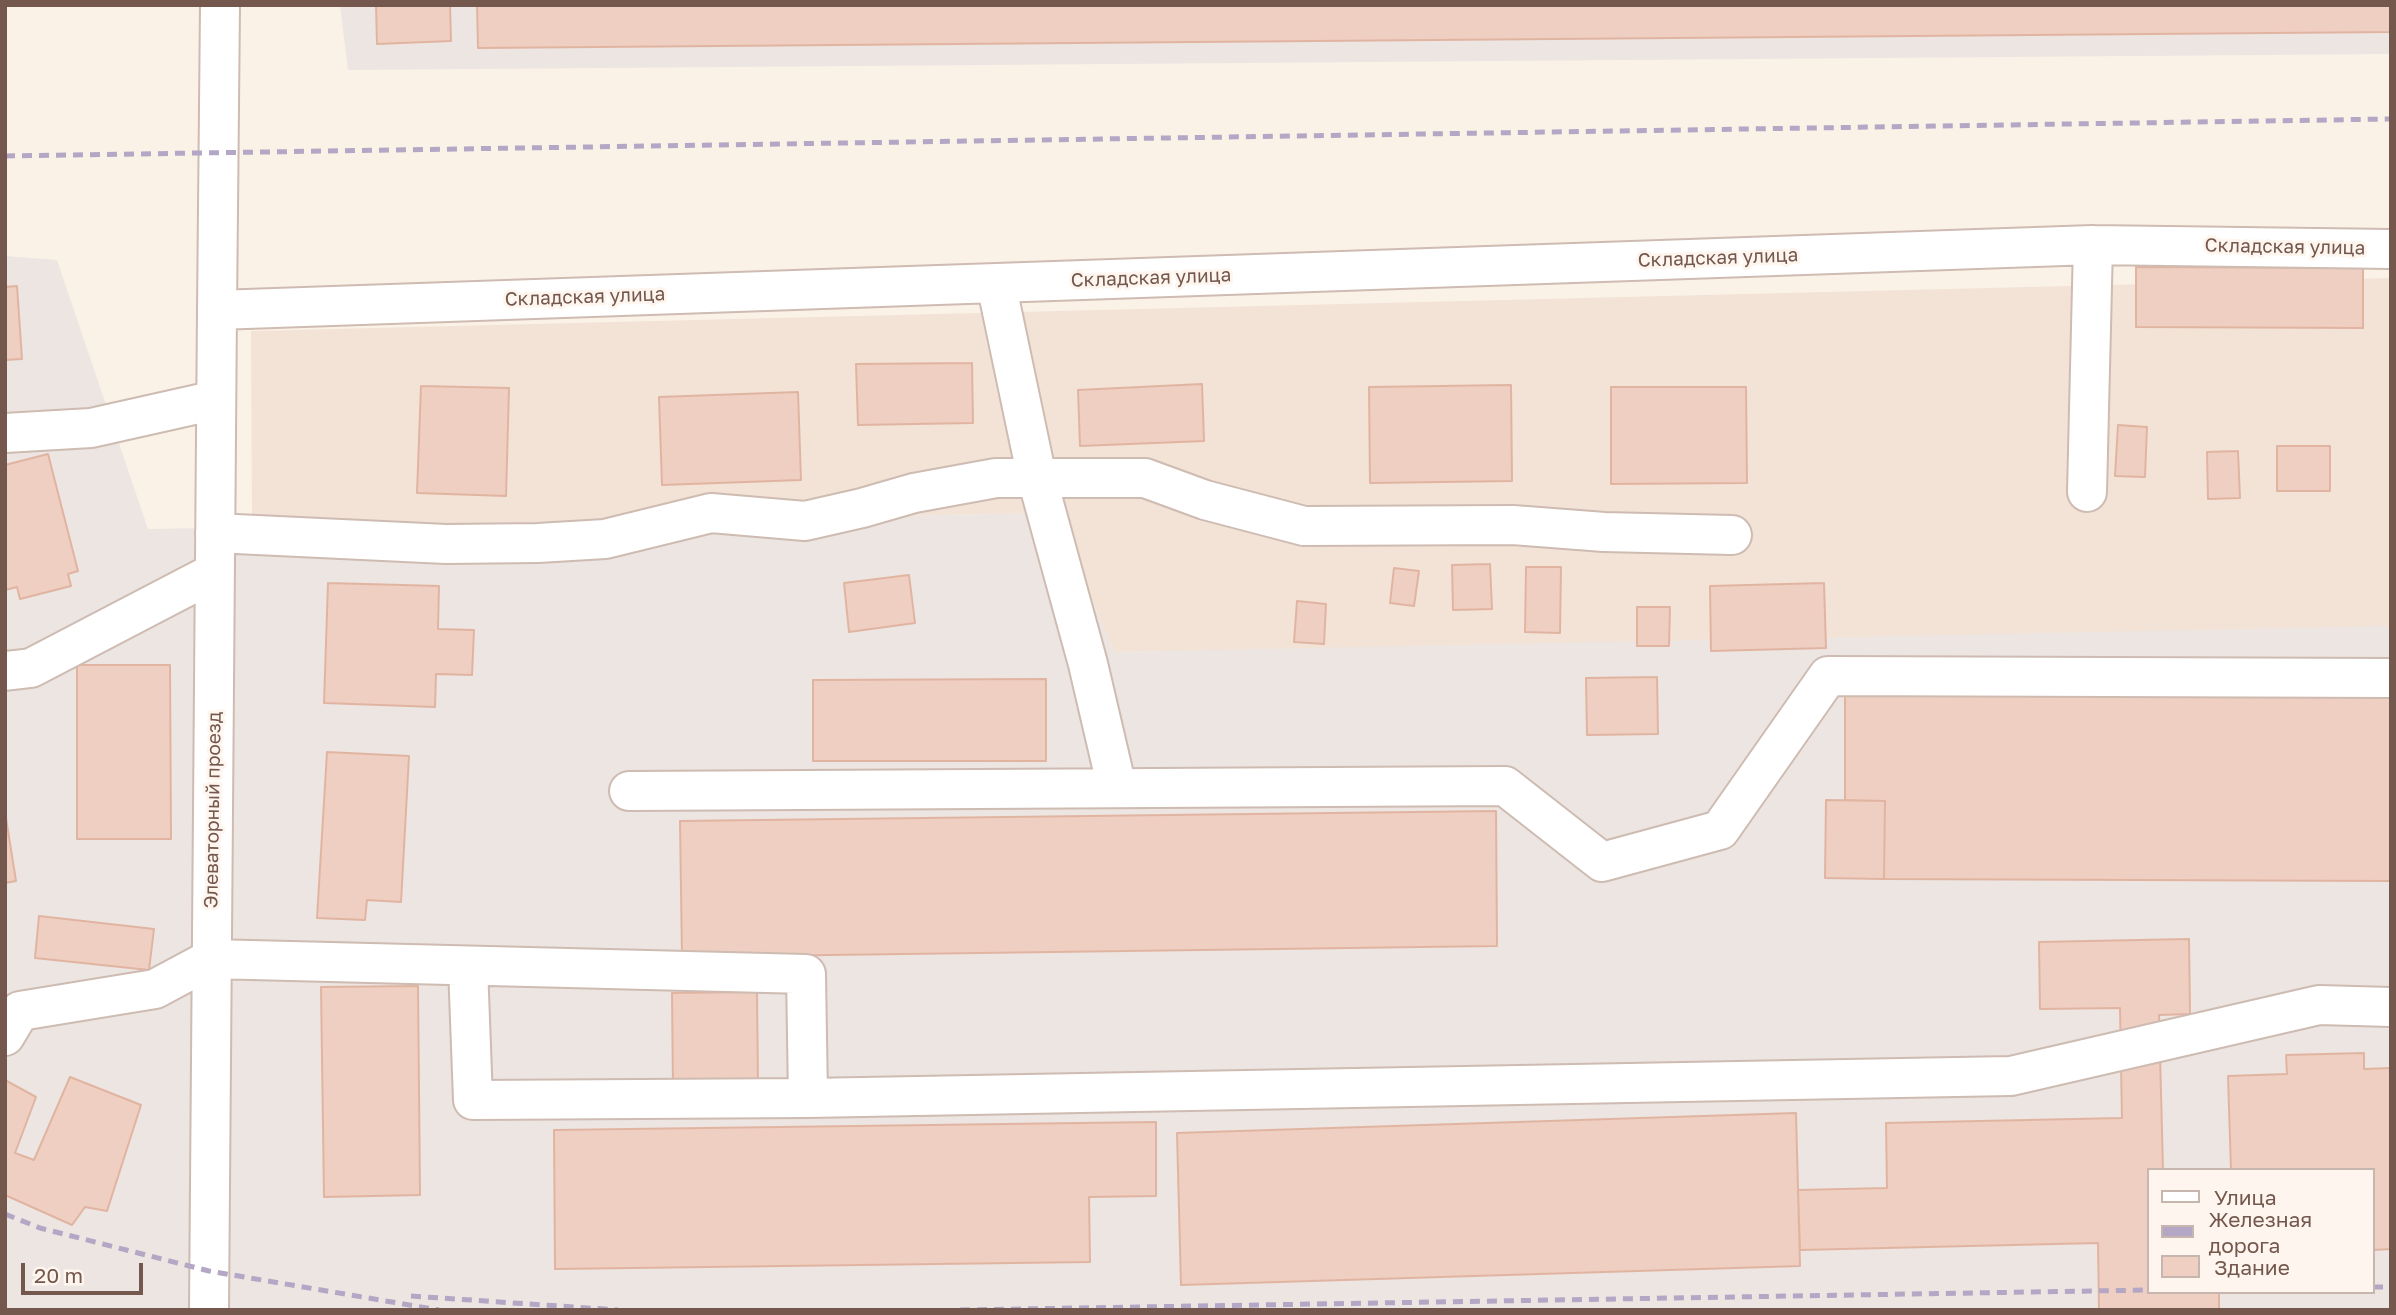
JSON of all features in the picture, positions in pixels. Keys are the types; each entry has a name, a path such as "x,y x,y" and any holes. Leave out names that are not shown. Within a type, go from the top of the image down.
{"street":[{"path":"217,310 220,5"},
{"path":"2087,492 2094,245"},
{"name":"Складская улица","path":"217,310 2094,245 2391,249"},
{"path":"996,283 1037,478 1088,664 1117,788"},
{"name":"Элеваторный проезд","path":"209,1310 217,310"},
{"path":"5,433 91,428 216,400"},
{"path":"215,533 446,544 605,539 711,513 805,521 914,493 996,478 1145,478 1205,500 1304,526 1513,525 1604,532 1732,535"},
{"path":"5,671 31,668 215,572"},
{"path":"629,791 1506,786 1602,862 1720,830 1828,676 2391,678"},
{"path":"5,1036 20,1011 155,989 211,959 806,974 808,1098"},
{"path":"468,966 473,1100 808,1098 2011,1076 2319,1005 2391,1007"}],"shaded area":[{"path":"340,5 2391,5 2391,54 348,70"},
{"path":"5,256 57,260 148,529 1054,513 1114,652 2391,626 2391,1310 5,1310"},
{"path":"2391,278 2391,631 1114,652 1054,513 252,527 251,331"}],"building":[{"path":"376,5 450,5 451,41 377,44"},
{"path":"477,5 2391,5 2391,32 478,48"},
{"path":"2136,267 2363,268 2363,328 2136,327"},
{"path":"17,286 22,359 5,360 5,287"},
{"path":"972,363 973,423 858,425 856,364"},
{"path":"1202,384 1204,441 1080,446 1078,390"},
{"path":"1511,385 1512,481 1370,483 1369,387"},
{"path":"421,386 509,388 506,496 417,493"},
{"path":"1611,387 1746,387 1747,483 1611,484"},
{"path":"798,392 801,480 662,485 659,397"},
{"path":"2118,425 2147,427 2145,477 2115,476"},
{"path":"2277,446 2330,446 2330,491 2277,491"},
{"path":"2238,451 2240,498 2208,499 2207,452"},
{"path":"48,454 78,571 68,574 71,586 20,599 17,587 5,590 5,465"},
{"path":"1490,564 1492,609 1453,610 1452,565"},
{"path":"1526,567 1561,567 1560,633 1525,632"},
{"path":"1394,568 1419,571 1414,606 1390,603"},
{"path":"909,575 915,623 849,632 844,583"},
{"path":"328,583 439,586 438,629 474,630 472,675 436,674 435,707 324,703"},
{"path":"1824,583 1826,648 1711,651 1710,586"},
{"path":"1297,601 1326,604 1324,644 1294,642"},
{"path":"1637,607 1670,607 1669,646 1637,646"},
{"path":"77,665 170,665 171,839 77,839"},
{"path":"1657,677 1658,734 1587,735 1586,678"},
{"path":"1046,679 1046,761 813,761 813,680"},
{"path":"1845,690 2391,690 2391,881 1884,879 1885,801 1845,800"},
{"path":"327,752 409,756 401,902 367,900 365,920 317,918"},
{"path":"1826,800 1885,801 1884,879 1825,878"},
{"path":"1496,811 1497,946 682,957 680,821"},
{"path":"5,812 16,881 5,883"},
{"path":"39,916 154,929 149,970 35,958"},
{"path":"2189,939 2190,1014 2159,1015 2163,1168 2148,1168 2148,1294 2219,1294 2219,1310 2099,1310 2098,1243 1800,1250 1798,1190 1887,1188 1886,1123 2122,1118 2120,1008 2040,1009 2039,942"},
{"path":"418,986 420,1195 324,1197 321,987"},
{"path":"757,992 758,1086 673,1087 672,993"},
{"path":"2364,1053 2364,1069 2391,1068 2391,1249 2375,1250 2375,1168 2231,1168 2228,1076 2287,1074 2286,1055"},
{"path":"70,1077 141,1105 107,1211 85,1207 72,1225 5,1195 5,1080 36,1097 15,1153 34,1160"},
{"path":"1796,1113 1800,1266 1181,1285 1177,1133"},
{"path":"1156,1122 1156,1196 1089,1197 1090,1262 555,1269 554,1130"}],"railway":[{"path":"5,156 2391,119"},
{"path":"5,1214 40,1228 209,1271 439,1310"},
{"path":"2375,1287 2391,1287"},
{"path":"960,1310 2148,1290"},
{"path":"411,1296 618,1310"}]}
